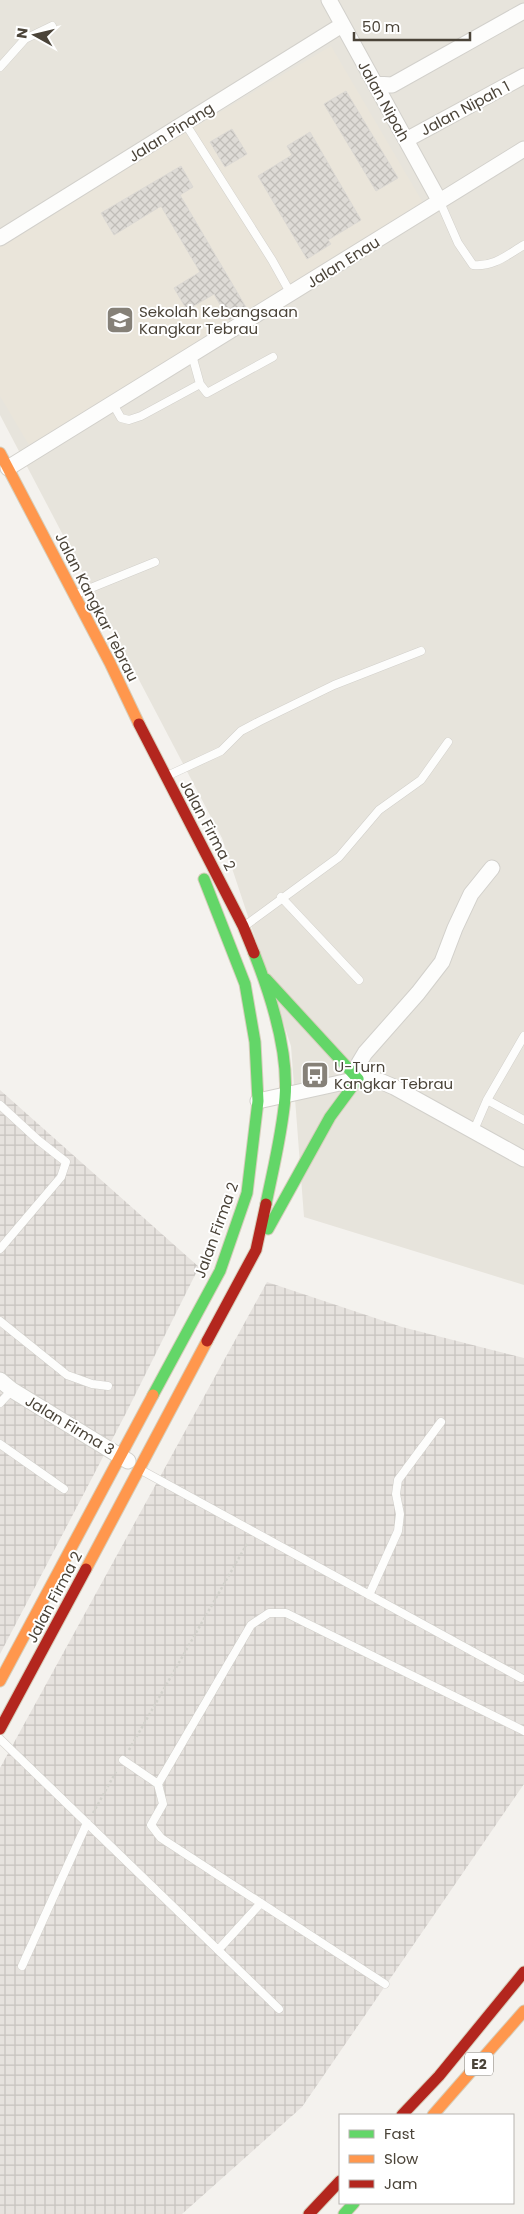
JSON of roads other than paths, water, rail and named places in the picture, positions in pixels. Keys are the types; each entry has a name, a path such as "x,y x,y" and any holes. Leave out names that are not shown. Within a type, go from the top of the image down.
{"main road":[{"name":"Jalan Kangkar Tebrau","path":"0,453 74,595 165,777"},
{"name":"Jalan Firma 2","path":"0,1730 256,1250 273,1170 285,1096 282,1043 264,976 235,932 165,777"},
{"name":"Jalan Firma 2","path":"0,1681 220,1271 248,1193 258,1101 255,1042 235,932 165,777"},
{"path":"256,1250 330,1117 358,1080 264,976"},
{"name":"E2","path":"403,2114 439,2076 524,1972"},
{"name":"E2","path":"433,2114 524,2011"},
{"path":"309,2214 339,2182"},
{"path":"344,2214 353,2204"}],"street":[{"name":"Jalan Nipah","path":"329,0 440,202"},
{"path":"375,84 392,85 524,11"},
{"name":"Jalan Pinang","path":"0,237 342,25"},
{"name":"Jalan Nipah 1","path":"406,140 524,76"},
{"name":"Jalan Enau","path":"8,468 524,149"},
{"path":"358,1080 359,1063 365,1053 418,993 442,962 471,894 492,868"},
{"path":"258,1101 358,1080 380,1081 524,1158"},
{"name":"Jalan Firma 3","path":"0,1380 12,1390 140,1469"}],"lane":[{"path":"0,67 25,39 52,26"},
{"path":"185,123 272,260 291,294"},
{"path":"440,202 458,243 473,265 485,266 498,262 524,245"},
{"path":"192,355 200,384 207,393 273,357"},
{"path":"113,404 122,418 129,420 141,416 200,384"},
{"path":"74,595 155,562"},
{"path":"165,777 221,751 241,731 260,721 334,685 421,651"},
{"path":"235,932 339,856 379,810 421,780 448,742"},
{"path":"281,897 359,980"},
{"path":"474,1130 487,1100 524,1036"},
{"path":"487,1100 524,1120"},
{"path":"0,1105 38,1140 66,1162 66,1167 61,1177 0,1249"},
{"path":"0,1321 66,1375 92,1384 108,1386"},
{"path":"0,1403 12,1390"},
{"path":"369,1594 398,1531 400,1514 396,1494 398,1480 441,1422"},
{"path":"0,1444 64,1489"},
{"path":"140,1469 521,1678"},
{"path":"158,1784 251,1625 269,1613 286,1613 524,1731"},
{"path":"0,1739 279,2008"},
{"path":"123,1760 158,1784 163,1804 151,1824 161,1838 385,1984"},
{"path":"22,1966 87,1823"},
{"path":"218,1950 261,1903"}],"place":[{"name":"Sekolah Kebangsaan Kangkar Tebrau","path":"120,320"},
{"name":"U-Turn Kangkar Tebrau","path":"315,1075"}]}
